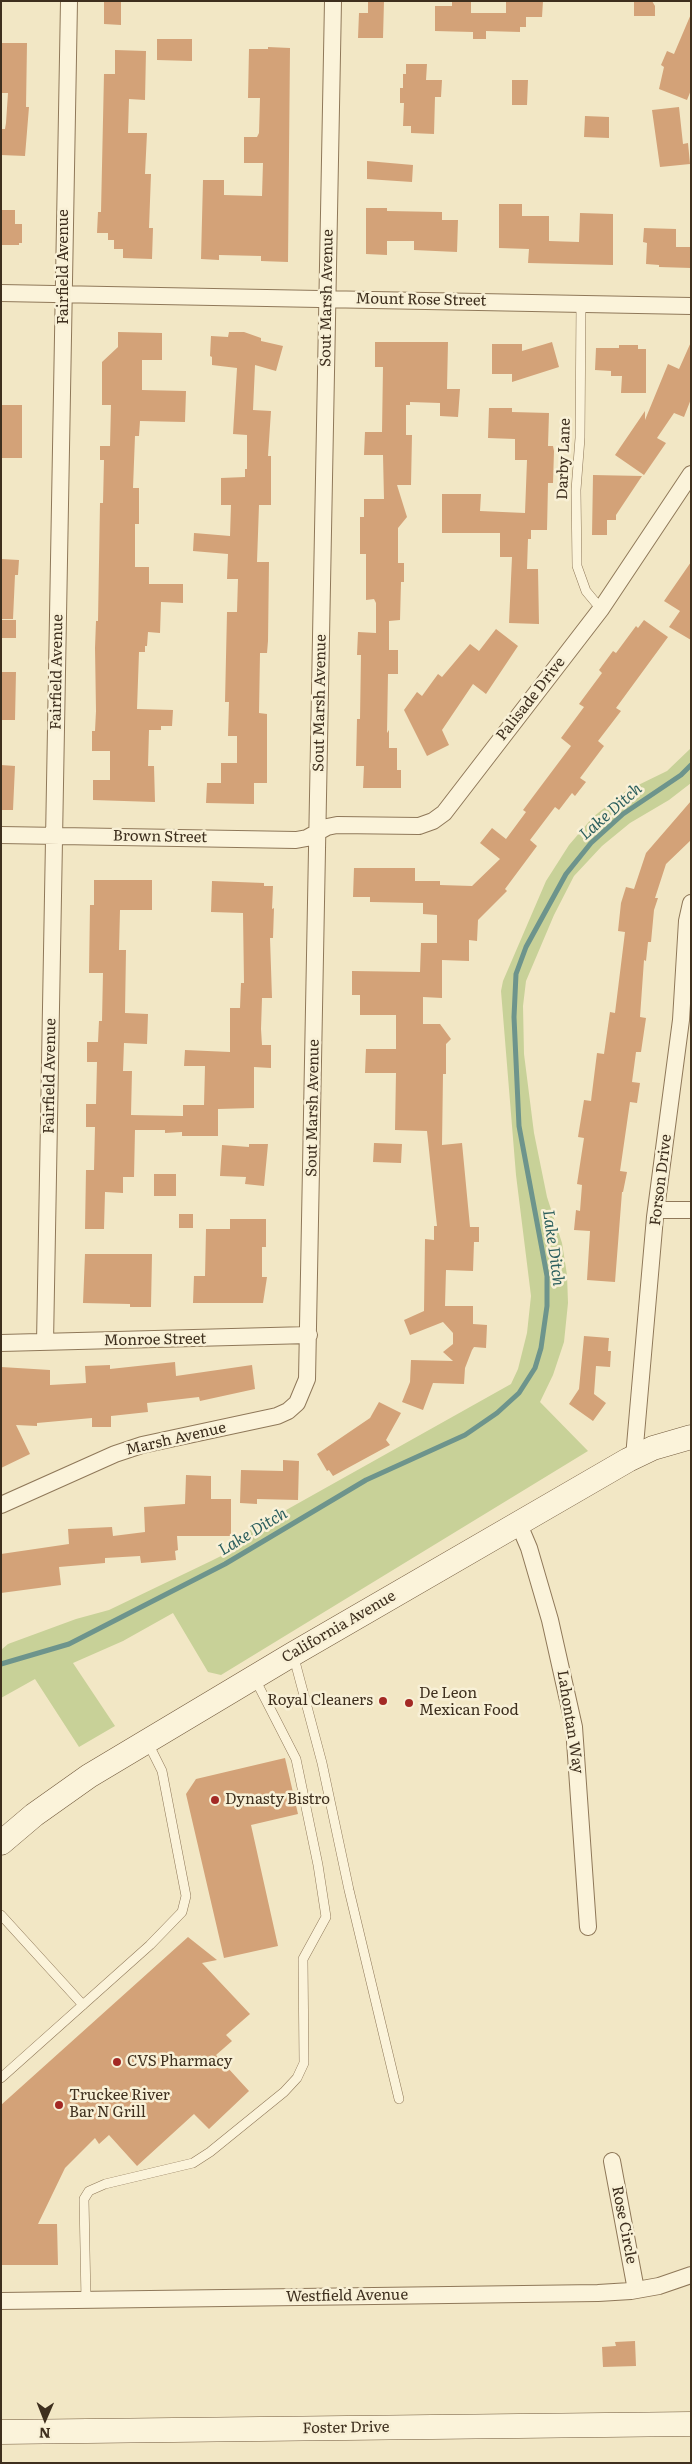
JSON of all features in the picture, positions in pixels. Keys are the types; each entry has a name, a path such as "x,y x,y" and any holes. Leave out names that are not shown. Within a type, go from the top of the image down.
{"main road":[{"name":"California Avenue","path":"1,1843 64,1793 293,1654 518,1522 634,1457 653,1448 691,1437"},
{"name":"Foster Drive","path":"1,2432 691,2424"}],"street":[{"name":"Fairfield Avenue","path":"45,1342 69,1"},
{"name":"Sout Marsh Avenue","path":"297,1403 307,1379 309,1336 333,1"},
{"name":"Mount Rose Street","path":"1,293 691,306"},
{"name":"Palisade Drive","path":"317,833 327,826 337,825 419,826 432,821 444,813 601,609 691,474"},
{"name":"Brown Street","path":"1,835 296,840 307,838 317,833"},
{"name":"Forson Drive","path":"634,1457 656,1210 685,1035 687,921 691,904"},
{"path":"656,1210 691,1210"},
{"name":"Monroe Street","path":"1,1343 309,1336"},
{"name":"Marsh Avenue","path":"1,1505 115,1454 142,1445 277,1416 288,1411 297,1403"},
{"name":"Lahontan Way","path":"518,1522 529,1548 550,1620 574,1727 588,1927"},
{"name":"Rose Circle","path":"612,2161 636,2290"},
{"name":"Westfield Avenue","path":"1,2301 598,2293 659,2286 691,2275"}],"lane":[{"name":"Darby Lane","path":"581,304 580,438 576,490 577,566 586,591 601,609"},
{"path":"293,1654 322,1763 345,1874 399,2098"},
{"path":"86,2300 84,2200 89,2192 105,2184 192,2162 210,2152 284,2092 297,2078 304,2063 303,1959 326,1917 318,1864 296,1759 254,1677"},
{"path":"1,2078 155,1941 182,1912 185,1903 162,1771 147,1741"},
{"path":"1,1915 82,2006"}],"green space":[{"path":"691,748 691,783 669,800 630,823 602,846 574,876 554,915 526,981 523,1006 524,1054 534,1133 547,1197 562,1243 567,1275 568,1303 564,1342 553,1375 540,1402 588,1451 221,1675 208,1672 173,1613 123,1641 73,1663 115,1726 79,1747 35,1679 1,1698 1,1650 8,1644 76,1619 109,1610 237,1548 238,1537 511,1384 518,1369 527,1333 531,1296 516,1175 501,991 503,981 546,881 569,845 593,817 626,791 667,771"}],"building":[{"path":"104,1 121,1 121,25 104,24"},
{"path":"368,1 384,1 383,38 358,38 359,13 368,13"},
{"path":"452,1 471,1 471,13 506,13 506,1 543,1 542,17 526,17 526,27 520,27 520,32 486,31 486,39 473,39 473,32 435,31 435,6 452,6"},
{"path":"634,1 652,1 655,6 655,16 634,16"},
{"path":"691,14 691,90 687,100 659,89 664,67 661,65 667,51 674,54"},
{"path":"157,39 192,39 192,61 157,60"},
{"path":"1,43 27,43 26,107 29,107 25,156 1,155 1,129 5,129 8,93 1,93"},
{"path":"268,47 290,48 288,262 261,261 261,256 219,255 219,260 201,259 203,180 224,180 224,195 262,196 263,163 244,163 244,137 257,137 259,133 260,98 248,98 249,49 268,49"},
{"path":"115,50 146,51 145,100 129,99 128,133 147,133 145,174 151,174 149,228 153,228 152,259 123,258 123,249 114,249 114,240 108,240 108,233 97,233 98,212 101,212 104,74 115,74"},
{"path":"406,64 427,64 426,80 442,80 441,97 435,97 434,134 411,133 411,126 403,126 404,103 400,103 400,88 403,88 403,74 406,74"},
{"path":"512,80 528,80 527,105 512,105"},
{"path":"679,107 683,144 688,143 690,164 660,167 652,110"},
{"path":"585,116 609,117 609,138 584,137"},
{"path":"367,161 413,165 412,182 367,179"},
{"path":"499,204 522,204 522,216 549,216 549,241 579,242 580,213 613,214 613,265 528,263 529,249 499,248"},
{"path":"366,208 387,208 387,211 442,212 442,220 458,220 457,252 414,250 414,241 387,241 387,255 366,254"},
{"path":"1,210 15,210 15,224 22,224 22,243 19,243 19,245 1,245"},
{"path":"644,228 676,229 676,247 691,247 691,268 659,267 659,265 646,264 647,243 643,242"},
{"path":"118,332 162,333 162,360 142,360 142,390 186,391 185,422 140,421 139,436 135,436 133,488 139,488 139,524 135,524 135,567 149,567 149,584 183,584 183,603 161,602 160,633 148,632 145,652 139,652 137,709 173,710 172,726 161,726 161,730 149,730 148,766 154,766 155,802 93,800 93,780 110,780 110,751 92,751 92,731 95,731 96,711 95,648 96,621 98,621 100,503 103,503 104,460 100,460 100,446 110,446 111,405 102,405 102,362 118,347"},
{"path":"229,332 244,332 261,338 261,341 283,346 276,371 255,365 253,410 271,411 268,456 271,456 271,505 259,505 257,562 269,562 268,641 267,653 260,653 259,713 267,714 267,783 254,783 254,804 206,803 207,783 221,783 221,763 237,763 237,736 228,736 229,702 225,702 227,612 237,612 238,579 227,579 228,554 193,551 194,533 230,536 231,505 221,505 221,478 245,477 245,469 247,469 247,435 233,434 237,368 212,365 212,357 210,356 211,336 228,337"},
{"path":"375,342 448,342 447,389 460,389 458,417 440,416 440,403 410,402 410,405 406,405 406,435 412,435 411,485 397,485 407,517 398,528 398,563 404,563 404,582 401,582 400,620 389,621 389,650 398,650 398,674 388,674 387,733 389,730 389,748 397,748 397,770 401,770 401,788 363,788 364,766 356,766 357,719 360,719 361,655 357,655 358,632 376,633 376,603 374,599 366,600 366,554 360,554 360,517 364,517 364,499 384,499 383,455 364,455 365,432 382,432 383,367 375,367"},
{"path":"552,342 559,367 512,382 512,374 492,374 492,344 522,344 522,351"},
{"path":"691,342 691,399 684,417 674,413 657,438 666,443 644,475 615,455 645,411 645,420 668,364 679,369"},
{"path":"619,345 638,345 638,349 646,349 646,393 621,393 622,376 611,376 611,371 595,370 596,348 619,348"},
{"path":"1,405 22,405 22,458 1,458"},
{"path":"489,408 512,408 512,412 549,413 548,446 553,446 554,451 553,483 548,483 547,530 531,530 531,539 528,539 527,569 538,569 539,624 509,623 512,557 500,557 500,533 442,533 442,494 481,494 480,511 525,513 527,460 515,460 515,439 488,438"},
{"path":"593,475 642,476 616,515 616,520 607,520 607,535 592,535"},
{"path":"1,559 19,560 18,575 15,575 13,619 1,619"},
{"path":"691,562 691,640 669,627 680,611 664,601"},
{"path":"1,620 16,620 16,638 1,638"},
{"path":"644,620 668,637 616,708 621,711 598,741 604,746 580,778 586,782 575,796 572,793 559,810 555,807 530,840 537,846 505,889 507,891 478,920 477,941 469,940 469,961 442,960 442,998 423,997 423,1024 440,1024 451,1039 446,1044 446,1074 443,1074 442,1145 462,1143 470,1227 479,1227 479,1242 474,1242 473,1271 446,1270 445,1306 473,1306 473,1324 487,1325 486,1348 474,1347 472,1350 465,1368 464,1384 433,1383 423,1410 402,1402 410,1382 411,1360 453,1361 443,1352 453,1344 453,1333 443,1322 410,1335 404,1320 424,1311 425,1239 434,1240 434,1226 437,1226 427,1131 395,1130 396,1073 365,1073 366,1049 396,1049 396,1015 360,1015 360,995 352,995 352,971 420,972 421,943 437,943 437,915 423,914 423,903 370,902 370,897 353,897 354,868 415,868 415,881 440,881 440,885 472,886 500,859 480,843 492,828 506,839 526,812 523,810 571,746 561,738 584,707 579,704 602,673 599,670 613,651 616,653 636,626 638,628"},
{"path":"496,629 518,646 486,694 473,684 442,730 449,745 427,756 404,710 417,692 422,696 438,674 442,677 470,644 479,651"},
{"path":"1,672 16,672 15,720 1,720"},
{"path":"1,765 15,766 13,810 1,810"},
{"path":"691,801 691,840 666,864 655,898 658,898 654,910 651,942 648,942 646,961 644,960 640,1017 646,1018 641,1052 636,1052 632,1082 640,1083 637,1103 630,1102 620,1171 627,1172 622,1192 615,1282 587,1280 590,1231 574,1230 576,1210 580,1211 582,1185 577,1184 584,1138 578,1137 584,1100 591,1101 597,1053 604,1054 610,1012 615,1013 625,932 618,931 621,903 626,887 634,889 646,853"},
{"path":"94,880 152,880 152,910 120,910 119,950 126,950 125,1013 148,1014 147,1044 124,1043 123,1071 132,1071 131,1115 183,1116 183,1105 204,1105 205,1066 184,1066 185,1050 230,1052 230,1008 240,1008 241,983 244,983 243,913 211,912 212,881 264,883 264,886 273,886 272,909 274,908 273,938 270,938 272,998 262,998 261,1029 262,1045 271,1045 271,1068 254,1067 254,1108 218,1109 218,1136 182,1136 182,1132 165,1133 165,1130 135,1130 134,1177 123,1177 123,1193 105,1192 104,1229 85,1229 86,1170 94,1170 95,1127 86,1127 86,1104 96,1104 97,1062 87,1062 87,1042 98,1042 99,1021 102,1021 103,973 89,973 90,905 94,905"},
{"path":"374,1143 402,1144 401,1163 373,1162"},
{"path":"249,1144 268,1144 264,1186 245,1184 246,1177 220,1176 222,1145 249,1147"},
{"path":"154,1174 176,1174 176,1196 154,1196"},
{"path":"179,1214 193,1214 193,1228 179,1228"},
{"path":"230,1219 266,1219 266,1247 262,1247 262,1277 267,1277 263,1303 193,1303 194,1276 205,1276 206,1229 230,1229"},
{"path":"85,1254 152,1254 151,1307 130,1307 130,1304 83,1303"},
{"path":"584,1336 609,1338 608,1351 611,1351 610,1367 596,1366 594,1394 606,1403 593,1421 569,1404 579,1389"},
{"path":"175,1362 176,1376 252,1365 255,1389 200,1401 199,1397 147,1403 148,1412 111,1416 111,1427 92,1427 92,1418 37,1423 37,1426 16,1425 30,1454 1,1468 1,1367 50,1370 50,1385 86,1383 85,1366 110,1365 110,1369"},
{"path":"379,1402 401,1413 386,1440 390,1445 333,1476 329,1470 327,1471 317,1454 370,1418"},
{"path":"283,1460 299,1461 298,1500 257,1499 257,1504 240,1503 241,1470 283,1471"},
{"path":"186,1475 211,1476 211,1499 231,1499 231,1536 177,1536 178,1550 175,1551 176,1560 141,1563 140,1556 105,1558 105,1563 59,1567 61,1585 1,1593 1,1554 69,1544 68,1529 112,1527 113,1536 145,1532 144,1507 185,1504"},
{"path":"285,1758 298,1814 251,1825 278,1946 224,1958 186,1794 196,1779"},
{"path":"188,1937 217,1960 202,1963 250,2014 226,2035 232,2041 216,2055 249,2091 209,2129 194,2114 137,2166 109,2135 99,2144 95,2138 65,2168 38,2224 57,2224 58,2265 1,2265 1,2105"},
{"path":"635,2341 636,2366 603,2367 602,2347 616,2346 615,2342"}],"waterway":[{"name":"Lake Ditch","path":"1,1664 69,1644 225,1564 366,1480 465,1435 497,1413 519,1393 535,1368 541,1348 547,1306 547,1276 519,1126 514,1017 516,974 526,947 566,874 591,843 623,814 681,775 691,765"}],"place":[{"name":"Royal Cleaners","path":"383,1701"},
{"name":"De Leon Mexican Food","path":"409,1703"},
{"name":"Dynasty Bistro","path":"215,1800"},
{"name":"CVS Pharmacy","path":"117,2062"},
{"name":"Truckee River Bar N Grill","path":"59,2105"}]}
